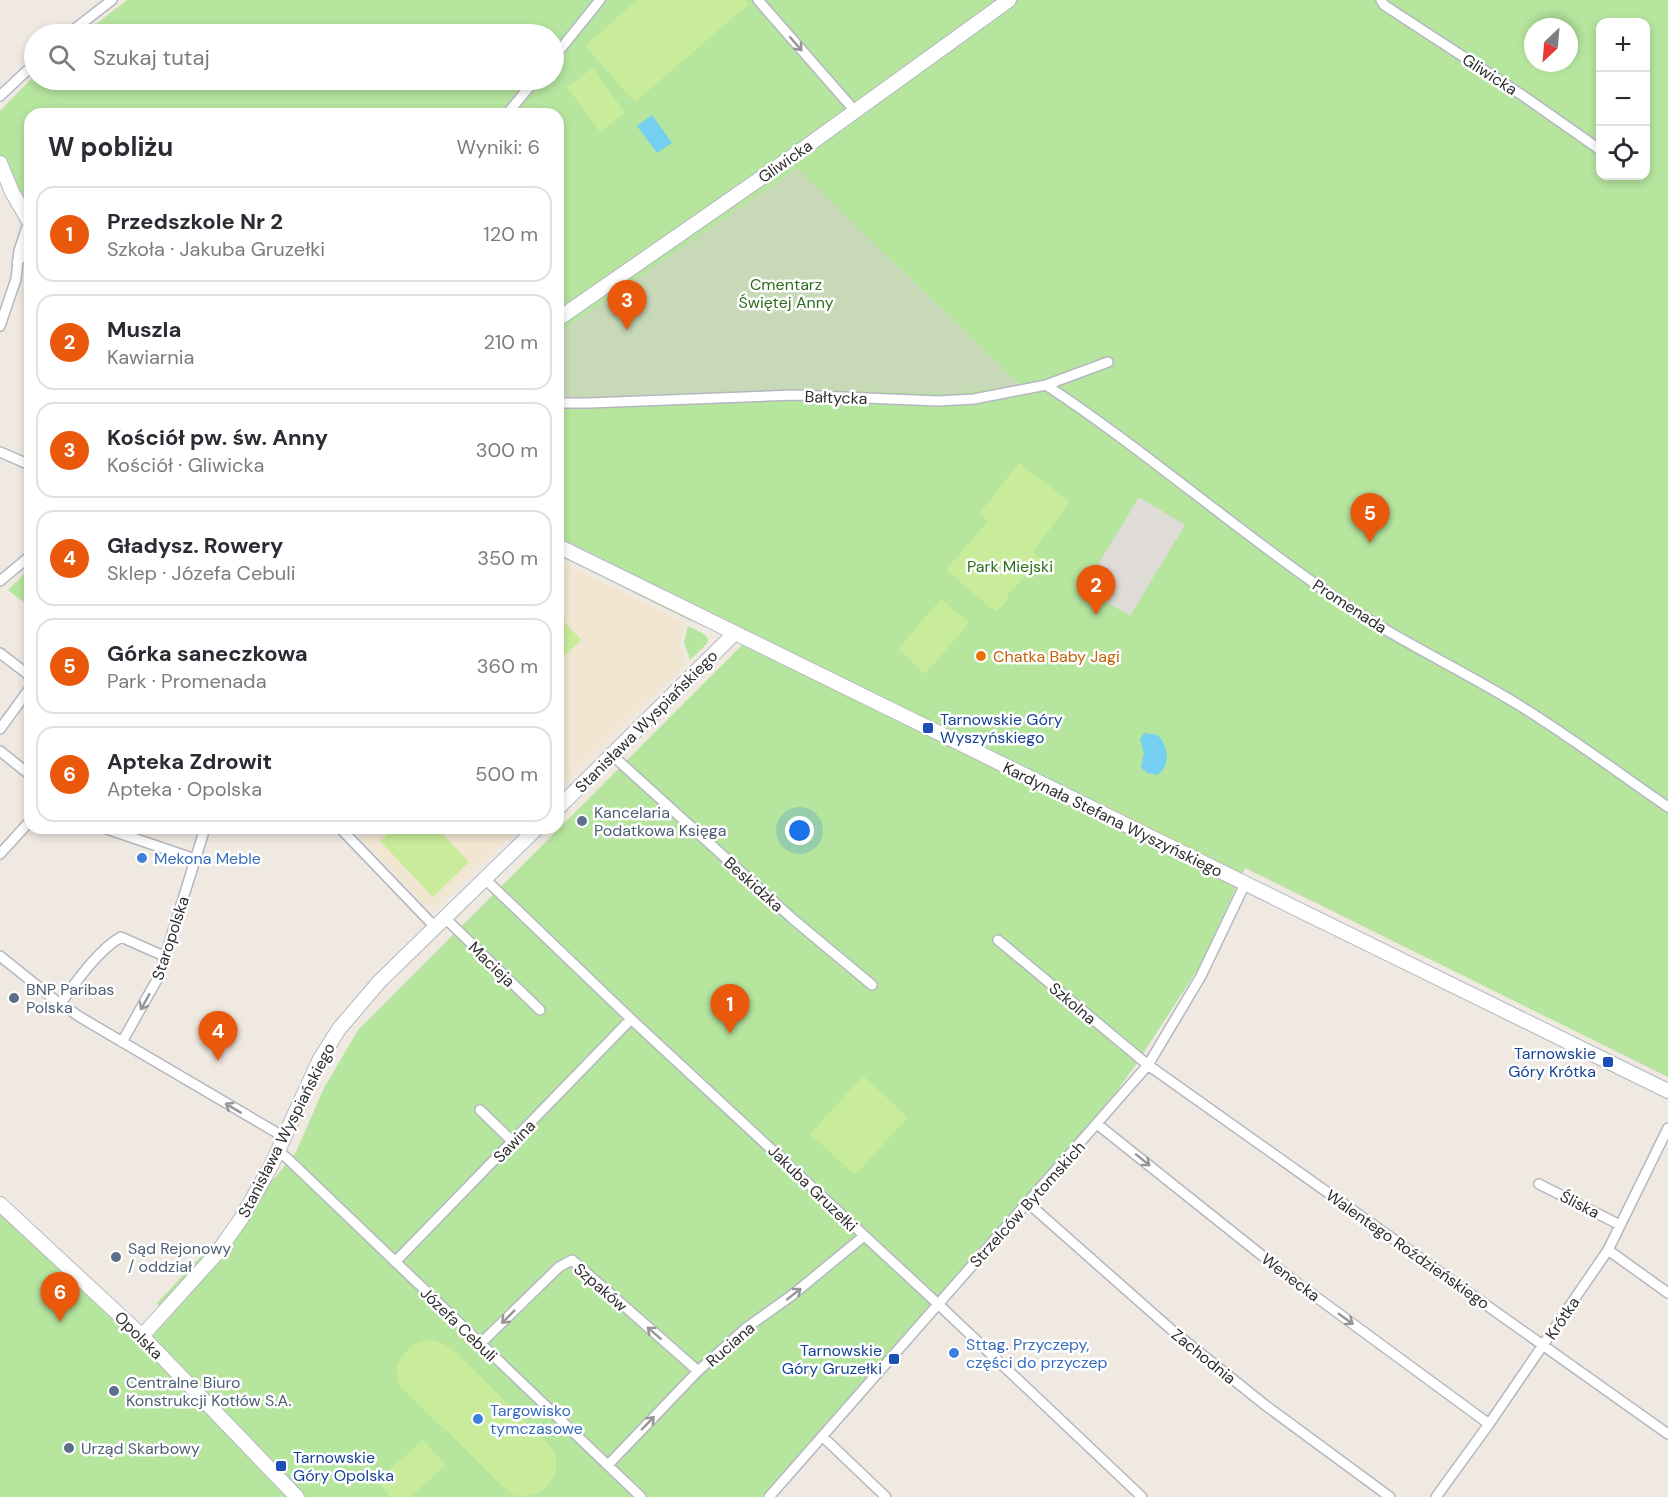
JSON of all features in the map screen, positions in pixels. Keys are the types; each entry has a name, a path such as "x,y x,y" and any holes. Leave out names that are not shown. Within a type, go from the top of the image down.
{"street":[{"path":"81,24 112,0"},
{"path":"564,45 600,0"},
{"path":"758,0 855,111"},
{"name":"Gliwicka","path":"564,315 1009,0"},
{"name":"Gliwicka","path":"1381,0 1390,9 1522,95 1596,147"},
{"path":"0,96 24,73"},
{"path":"512,108 527,90"},
{"path":"0,162 12,192 24,213"},
{"path":"0,326 16,279 19,251 24,236"},
{"path":"17,262 24,255"},
{"name":"Bałtycka","path":"564,403 794,395 938,401 974,399 1046,385 1108,362"},
{"name":"Promenada","path":"1046,385 1125,439 1238,527 1336,599 1394,635 1522,707 1668,807"},
{"path":"0,452 24,462"},
{"name":"Kardynała Stefana Wyszyńskiego","path":"564,549 1668,1091"},
{"path":"0,581 24,561"},
{"name":"Stanisława Wyspiańskiego","path":"564,802 735,633"},
{"path":"0,654 24,672"},
{"path":"0,729 24,700"},
{"path":"0,751 24,770"},
{"name":"Beskidzka","path":"612,755 794,921 872,985"},
{"path":"0,854 24,827"},
{"path":"122,834 195,859"},
{"name":"Staropolska","path":"122,1042 152,990 166,957 203,834"},
{"name":"Macieja","path":"346,834 440,923 540,1011"},
{"name":"Stanisława Wyspiańskiego","path":"142,1336 224,1244 259,1189 320,1059 339,1029 379,982 531,834"},
{"name":"Jakuba Gruzełki","path":"485,879 631,1019 1142,1497"},
{"name":"Strzelców Bytomskich","path":"769,1497 1148,1065 1201,976 1245,884"},
{"path":"60,1004 76,980 122,937 166,957"},
{"name":"Szkolna","path":"998,940 1148,1065"},
{"path":"0,957 60,1004 284,1137"},
{"name":"Sawina","path":"395,1262 631,1019"},
{"name":"Walentego Roździeńskiego","path":"1148,1065 1668,1434"},
{"path":"480,1110 513,1142"},
{"name":"Wenecka","path":"1098,1124 1289,1277 1489,1424"},
{"name":"Krótka","path":"1436,1497 1608,1250 1668,1128"},
{"name":"Józefa Cebuli","path":"278,1151 641,1497"},
{"name":"Śliska","path":"1539,1184 1620,1225"},
{"name":"Zachodnia","path":"1028,1203 1183,1339 1265,1405 1390,1497"},
{"name":"Opolska","path":"0,1204 142,1336 297,1497"},
{"name":"Ruciana","path":"608,1465 698,1371 746,1328 791,1296 864,1236"},
{"path":"1608,1250 1668,1293"},
{"name":"Szpaków","path":"480,1344 559,1267 572,1260 698,1371"},
{"path":"823,1437 885,1497"}],"shaded area":[{"path":"1139,497 1185,525 1130,616 1084,588"},
{"path":"564,564 685,623 680,645 687,664 564,783"},
{"path":"363,834 512,834 440,906 424,904 360,837"}],"green space":[{"name":"Park Miejski","path":"127,0 1668,0 1668,1077 1245,868 1201,964 1137,1063 1076,1147 762,1497 0,1497 0,1213 133,1337 198,1265 159,1306 157,1303 206,1251 204,1257 239,1221 296,1152 324,1088 358,1030 553,834 564,834 564,823 743,644 564,558 564,108 24,108 24,218 0,174 0,111 24,86 24,90 564,90 564,24 96,24"},
{"path":"637,0 746,0 749,4 635,102 585,46"},
{"path":"593,68 625,113 600,132 567,87"},
{"name":"Cmentarz Świętej Anny","path":"797,168 1020,385 950,394 800,389 564,397 564,329"},
{"name":"Park Miejski","path":"1019,463 1070,502 1033,552 1041,559 1008,594 1007,600 996,612 946,570 988,521 979,514"},
{"path":"24,574 24,602 8,590"},
{"path":"941,599 969,623 925,674 898,649"},
{"path":"564,622 581,640 564,656"},
{"path":"688,626 704,634 708,641 690,660 684,642"},
{"path":"388,834 443,834 469,862 433,897 380,841"},
{"path":"863,1076 908,1117 855,1175 810,1134"},
{"path":"433,1340 450,1347 553,1449 556,1456 556,1470 554,1477 545,1488 529,1496 512,1495 398,1384 396,1366 407,1351 415,1344"},
{"path":"423,1440 446,1465 410,1497 391,1497 377,1481"}],"water":[{"path":"652,115 672,143 657,153 637,126"},
{"path":"1144,733 1157,735 1166,750 1165,767 1157,775 1147,773 1141,767 1144,753 1140,740"}],"place":[{"name":"Kościół pw. św. Anny","path":"627,330"},
{"name":"Górka saneczkowa","path":"1370,543"},
{"name":"Muszla","path":"1096,615"},
{"name":"Chatka Baby Jagi","path":"981,656"},
{"name":"Tarnowskie Góry Wyszyńskiego","path":"928,728"},
{"name":"Kancelaria Podatkowa Księga","path":"582,821"},
{"name":"Mekona Meble","path":"142,858"},
{"name":"BNP Paribas Polska","path":"14,998"},
{"name":"Przedszkole Nr 2","path":"730,1034"},
{"name":"Gładysz. Rowery","path":"218,1061"},
{"name":"Tarnowskie Góry Krótka","path":"1608,1062"},
{"name":"Sąd Rejonowy / oddział","path":"116,1257"},
{"name":"Apteka Zdrowit","path":"60,1322"},
{"name":"Sttag. Przyczepy, części do przyczep","path":"954,1353"},
{"name":"Tarnowskie Góry Gruzełki","path":"894,1359"},
{"name":"Centralne Biuro Konstrukcji Kotłów S.A.","path":"114,1391"},
{"name":"Targowisko tymczasowe","path":"478,1419"},
{"name":"Urząd Skarbowy","path":"69,1448"},
{"name":"Tarnowskie Góry Opolska","path":"281,1466"}]}
